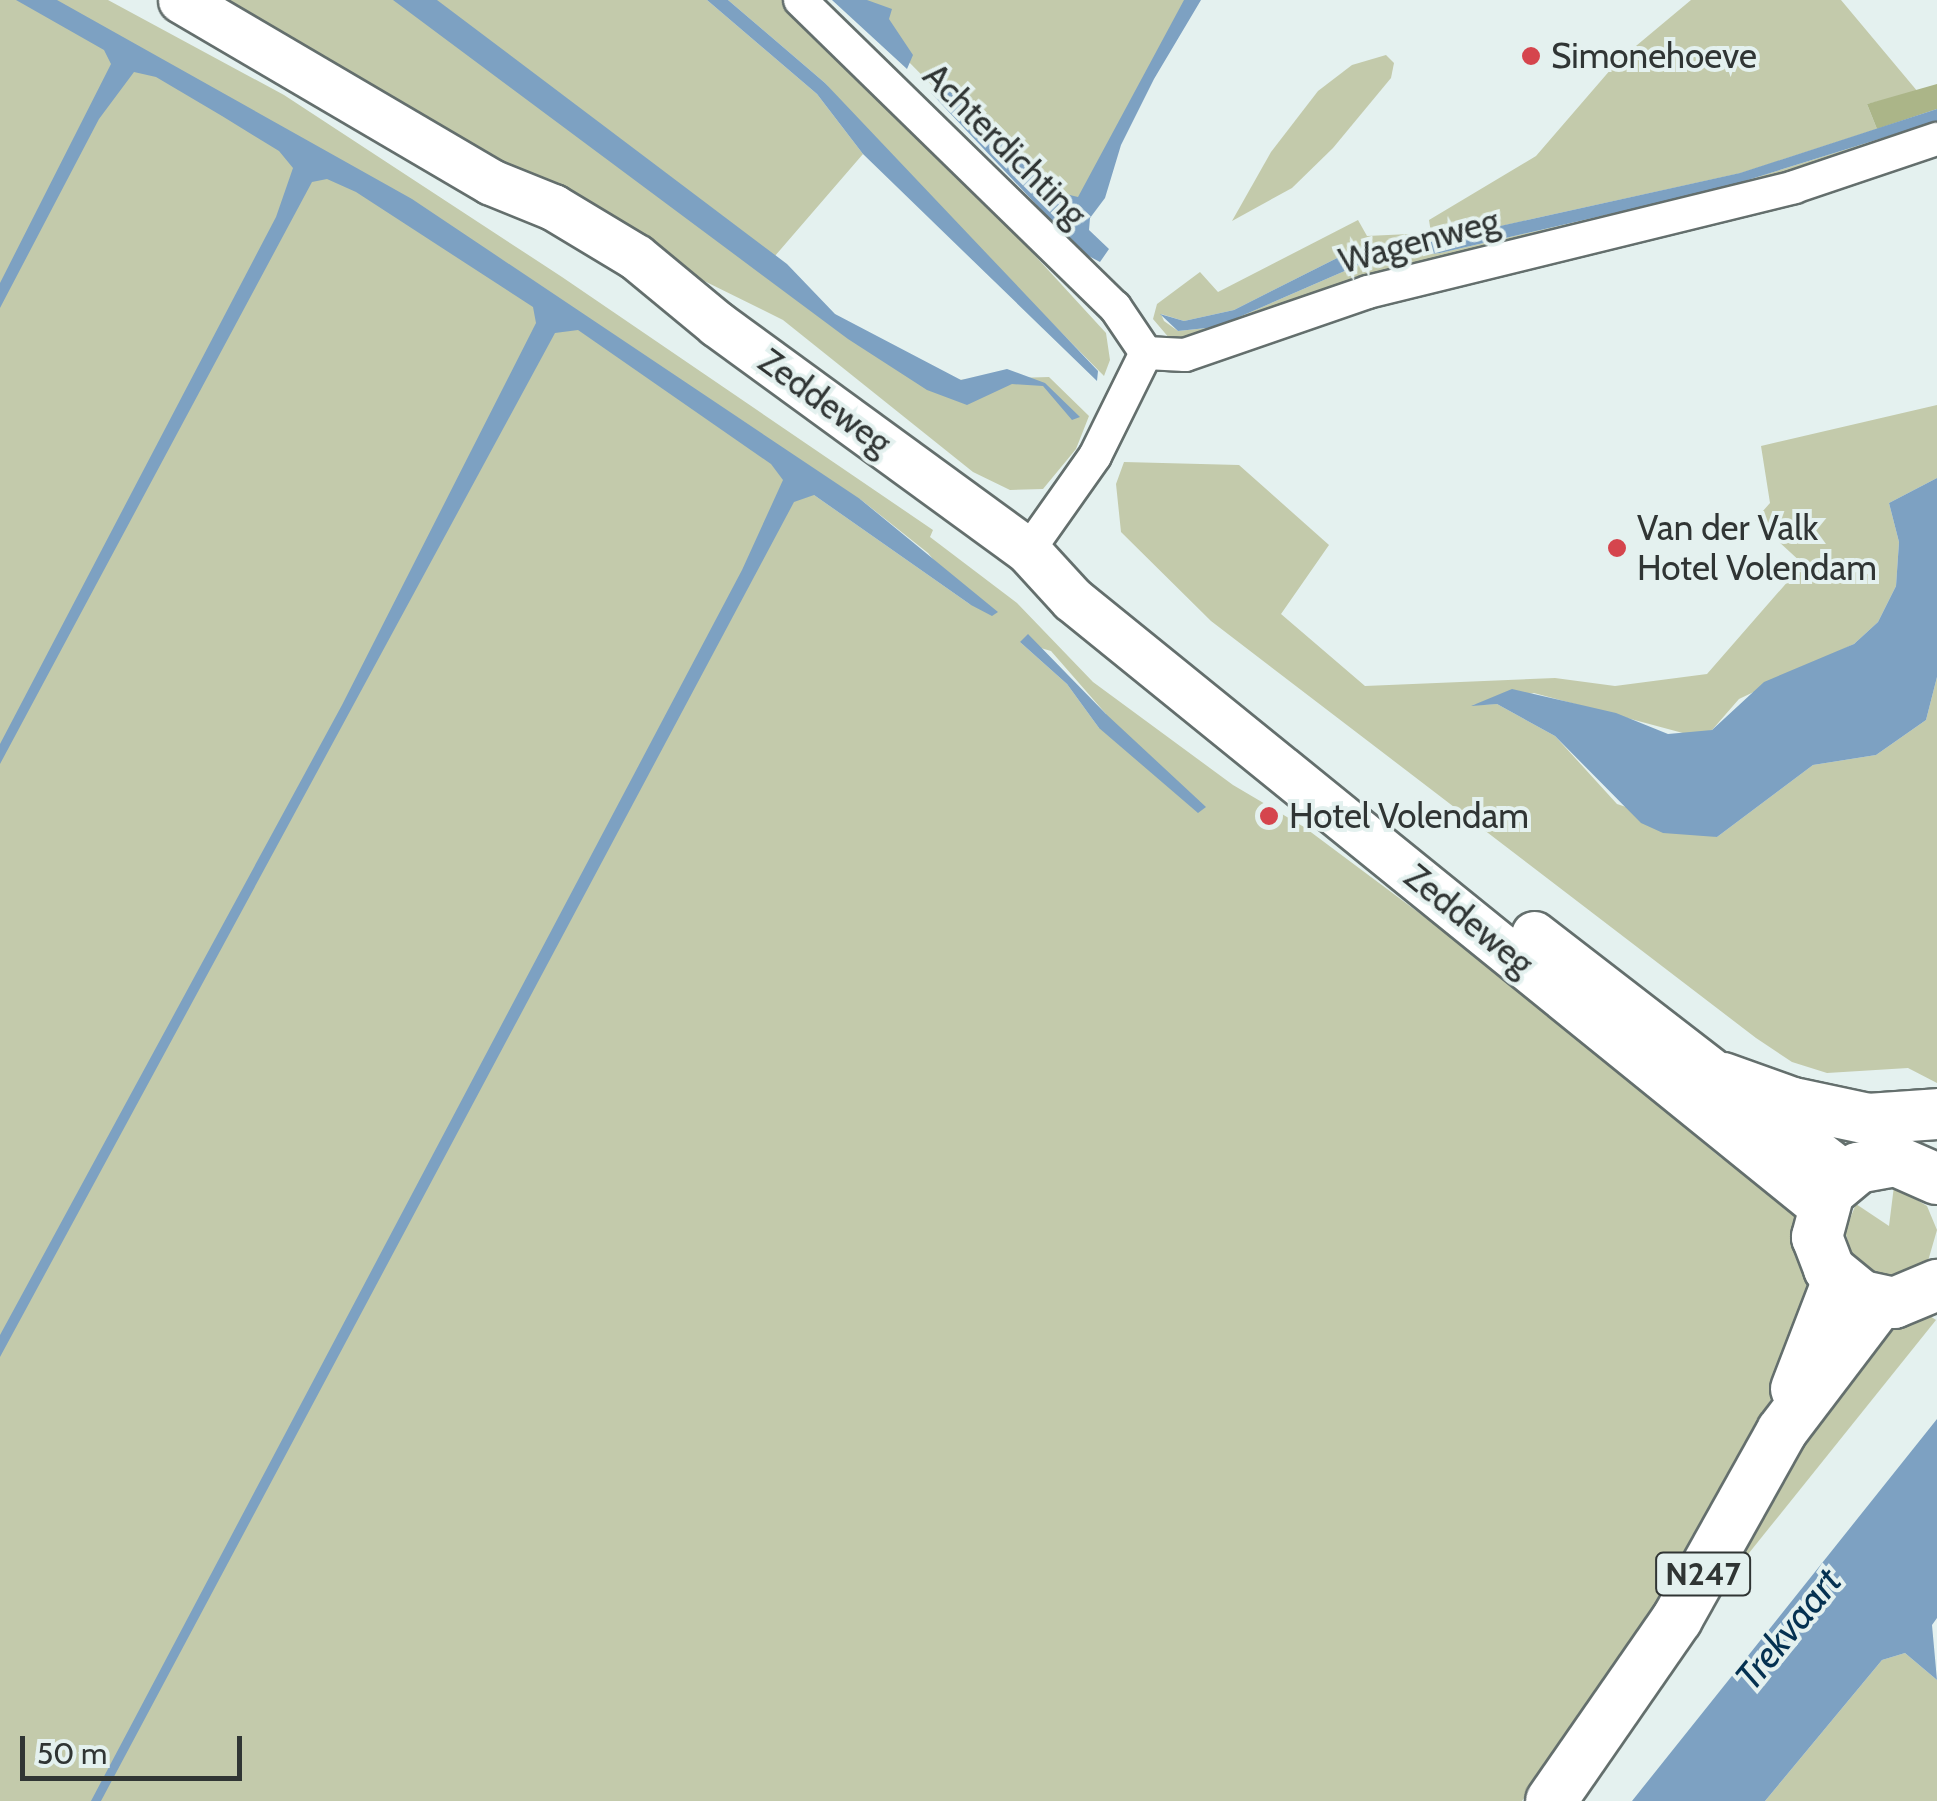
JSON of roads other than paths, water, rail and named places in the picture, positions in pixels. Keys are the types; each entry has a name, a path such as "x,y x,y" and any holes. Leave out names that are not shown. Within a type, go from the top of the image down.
{"main road":[{"name":"Zeddeweg","path":"181,0 491,182 589,257 717,324 1028,551 1072,599 1834,1191"},
{"name":"Zeddeweg","path":"1028,551 1086,576 1723,1078 1834,1191"},
{"path":"1723,1078 1836,1113 1868,1118 1937,1114"},
{"path":"1934,1171 1896,1161 1834,1191 1822,1256 1858,1291 1911,1301 1937,1285"},
{"name":"N247","path":"1550,1801 1676,1620 1858,1291"}],"street":[{"name":"Achterdichting","path":"800,0 1116,307 1146,353"},
{"name":"Wagenweg","path":"1146,353 1185,355 1368,292 1794,188 1937,139"},
{"path":"1028,551 1095,456 1146,353"}],"water":[{"path":"16,0 57,0 412,199 860,499 998,612 992,616 971,605 814,495 794,502 101,1801 91,1801 742,570 783,480 771,464 578,330 555,333 0,1357 0,1335 342,705 536,323 533,307 356,192 327,179 312,182 0,764 0,744 276,217 293,168 279,151 222,116 156,77 134,72 99,119 0,308 0,283 111,64 104,50"},
{"path":"393,0 437,0 787,264 835,314 961,380 1007,369 1045,383 1080,417 1072,420 1043,386 1012,384 967,405 927,390 848,339"},
{"path":"707,0 728,0 825,83 1098,371 1097,381 863,154 817,94"},
{"path":"832,0 867,0 892,9 889,19 913,55 907,69"},
{"path":"1184,0 1201,0 1154,79 1121,145 1105,198 1090,218 1089,230 1109,249 1100,262 1081,252 931,93 941,83 1053,191 1078,197"},
{"path":"1937,109 1937,121 1719,189 1440,253 1370,260 1216,327 1178,331 1160,314 1184,321 1234,310 1357,248 1419,244 1740,173"},
{"path":"1937,478 1937,677 1926,720 1876,755 1813,765 1717,837 1663,833 1641,823 1555,736 1497,704 1471,706 1512,689 1616,713 1668,734 1712,730 1764,682 1854,644 1878,622 1896,586 1899,542 1889,503"},
{"path":"1028,634 1106,714 1206,807 1198,813 1099,728 1067,684 1020,642"},
{"name":"Trekvaart","path":"1937,1419 1937,1618 1932,1625 1937,1680 1905,1653 1882,1660 1765,1801 1632,1801"}],"place":[{"name":"Simonehoeve","path":"1531,56"},
{"name":"Van der Valk Hotel Volendam","path":"1617,548"},
{"name":"Hotel Volendam","path":"1269,816"}]}
